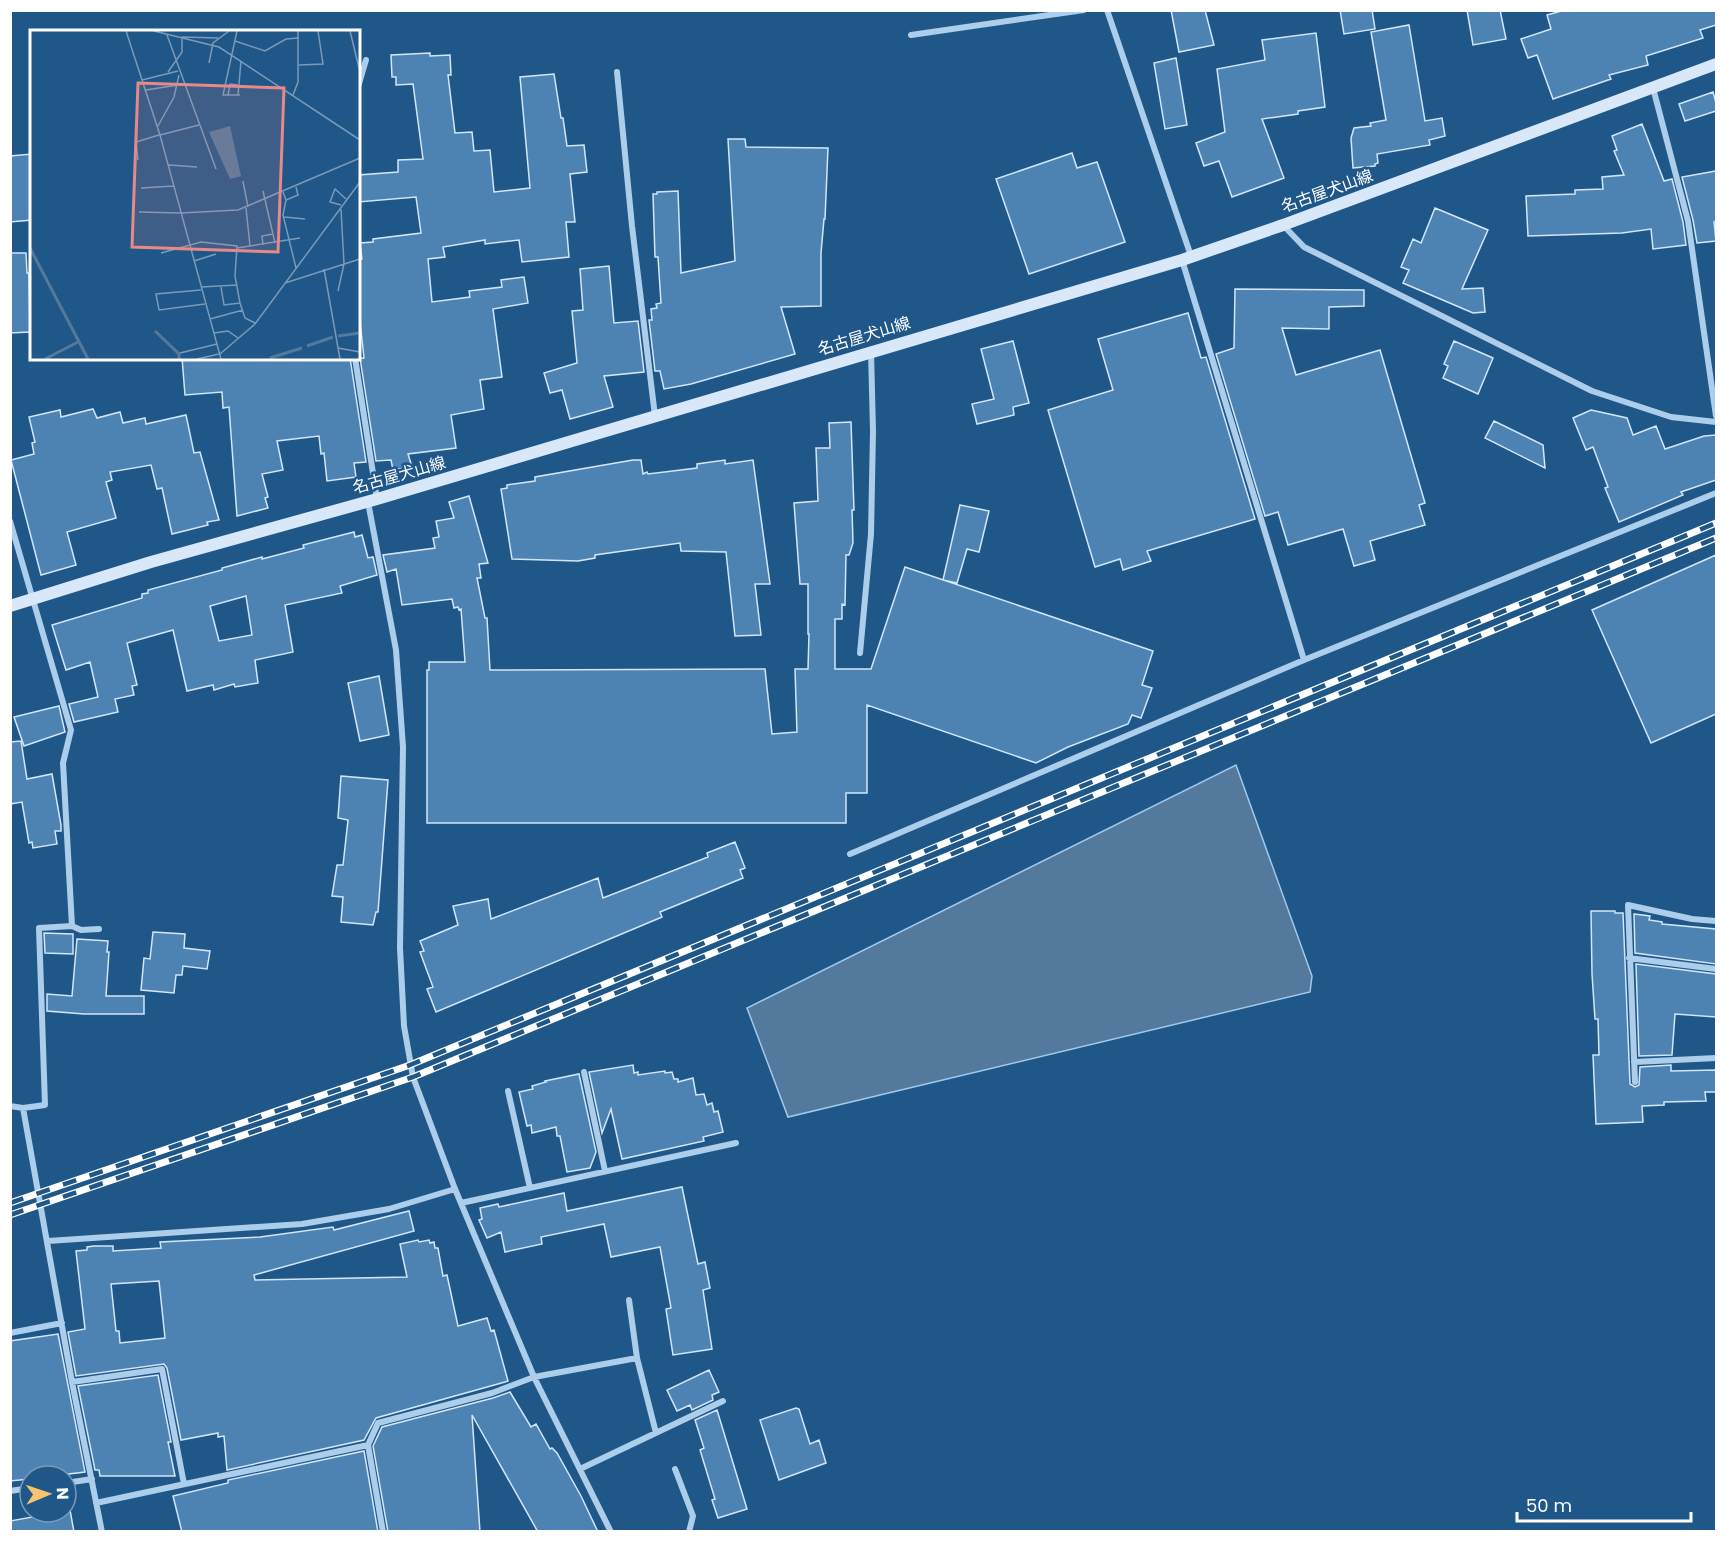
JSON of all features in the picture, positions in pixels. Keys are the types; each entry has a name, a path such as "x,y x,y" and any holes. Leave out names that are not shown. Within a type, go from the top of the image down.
{"main road":[{"name":"名古屋犬山線","path":"10,606 1187,258 1283,225 1716,64"}],"street":[{"path":"911,35 1084,10"},
{"path":"1107,10 1187,258 1304,660"},
{"path":"360,80 366,60"},
{"path":"617,72 632,226 655,416"},
{"path":"1653,87 1688,221 1716,416"},
{"path":"1283,225 1304,247 1592,391 1671,417 1716,422"},
{"path":"860,653 871,534 873,430 871,351"},
{"path":"355,360 372,500 396,650 403,747 400,948 404,1026 413,1077 455,1189 534,1377 611,1532"},
{"path":"850,854 1304,660 1716,493"},
{"path":"10,521 71,730 63,763 72,926"},
{"path":"1635,1082 1628,905 1692,919 1716,921"},
{"path":"10,1106 23,1108 45,1105 39,928 72,926 81,930 99,929"},
{"path":"1629,958 1716,969"},
{"path":"1634,1062 1716,1058"},
{"path":"584,1072 606,1171"},
{"path":"508,1091 530,1188"},
{"path":"23,1108 72,1382 102,1532"},
{"path":"461,1203 736,1143"},
{"path":"48,1241 302,1224 389,1209 455,1189"},
{"path":"628,1300 638,1358 656,1433"},
{"path":"10,1333 62,1323"},
{"path":"383,1532 368,1445 378,1423 492,1393 534,1377 638,1358"},
{"path":"72,1382 162,1369 184,1484"},
{"path":"580,1469 723,1401"},
{"path":"96,1503 368,1445"},
{"path":"675,1469 693,1516 688,1532"},
{"path":"78,1481 92,1479"}],"water":[{"path":"1236,765 1312,976 1310,992 788,1117 747,1008"}],"building":[{"path":"1171,10 1205,10 1214,45 1179,52"},
{"path":"1340,10 1372,10 1375,29 1344,34"},
{"path":"1467,10 1500,10 1506,39 1473,45"},
{"path":"1565,10 1716,10 1716,25 1700,30 1703,38 1646,56 1648,65 1609,75 1611,79 1553,99 1537,55 1528,58 1521,39 1551,29 1547,15"},
{"path":"1409,25 1425,121 1442,118 1445,136 1429,140 1430,145 1377,154 1378,163 1375,166 1353,168 1351,138 1354,128 1371,126 1370,123 1386,120 1371,32"},
{"path":"1316,33 1325,107 1298,111 1298,114 1262,119 1284,178 1232,197 1219,161 1204,166 1196,143 1225,132 1217,69 1265,60 1262,40"},
{"path":"430,53 430,56 450,55 451,75 448,75 455,133 472,132 474,151 490,150 494,192 530,188 520,77 554,74 567,146 584,145 587,172 570,174 575,222 566,222 569,257 522,262 519,240 485,244 485,240 443,247 445,257 428,259 432,302 470,297 469,291 502,287 501,280 524,277 528,303 493,309 502,377 480,380 484,409 451,415 456,448 408,454 412,467 393,470 391,460 376,461 360,358 364,358 360,321 360,260 362,259 360,243 373,242 373,239 421,233 416,197 360,202 360,175 398,172 398,160 423,159 413,84 396,85 396,77 392,77 391,55"},
{"path":"1176,58 1187,125 1165,129 1154,63"},
{"path":"1713,92 1716,111 1685,121 1679,104"},
{"path":"1642,124 1664,181 1672,179 1683,222 1686,245 1653,249 1651,229 1622,233 1528,236 1526,196 1575,194 1575,190 1603,189 1602,177 1624,175 1614,151 1617,150 1612,136"},
{"path":"728,139 745,139 746,147 828,148 821,253 821,306 781,307 795,354 691,384 664,389 660,371 655,371 649,320 652,320 651,309 657,308 656,304 661,303 658,257 655,257 653,194 678,191 681,273 735,261"},
{"path":"1072,153 1077,168 1097,162 1125,242 1029,274 996,179"},
{"path":"30,154 30,220 10,222 10,156"},
{"path":"1716,171 1716,221 1714,222 1716,241 1697,243 1682,177"},
{"path":"1435,208 1488,230 1462,289 1483,288 1485,312 1473,313 1403,283 1409,270 1401,267 1413,239 1421,243"},
{"path":"10,253 26,253 27,273 29,273 30,332 10,333"},
{"path":"609,266 614,323 638,321 644,372 604,376 613,407 570,419 562,390 550,393 544,373 577,363 572,311 583,310 580,269"},
{"path":"1235,289 1364,290 1364,306 1329,307 1329,329 1282,328 1296,375 1380,350 1425,503 1419,505 1425,525 1370,541 1375,560 1354,566 1343,529 1288,545 1278,512 1265,516 1216,354 1234,348"},
{"path":"1188,313 1201,358 1206,357 1255,519 1147,551 1151,561 1123,570 1120,559 1095,567 1048,410 1113,390 1098,339"},
{"path":"1013,341 1029,403 1013,407 1014,415 977,424 972,404 994,399 981,349"},
{"path":"1454,341 1493,358 1478,394 1443,378 1448,366 1444,364"},
{"path":"182,360 350,360 366,462 354,463 356,477 327,481 324,453 321,454 319,436 277,441 283,470 262,474 268,497 265,498 268,508 237,516 229,407 223,408 222,392 185,395"},
{"path":"93,409 97,418 120,412 123,423 145,418 146,424 186,415 194,453 200,452 219,520 172,534 162,488 157,489 151,465 110,472 112,480 106,482 116,518 67,532 76,565 41,575 11,460 34,454 32,443 35,442 29,417 60,410 61,417"},
{"path":"1591,410 1627,418 1633,435 1656,426 1665,449 1704,436 1716,435 1716,480 1681,492 1683,495 1619,522 1605,488 1608,487 1593,447 1586,450 1573,418"},
{"path":"1494,421 1543,445 1545,468 1485,438"},
{"path":"851,422 853,543 849,555 846,555 845,605 842,604 842,619 835,619 835,669 871,669 905,567 1153,651 1142,685 1152,688 1141,718 1132,715 1128,724 1068,747 1036,763 867,705 867,793 846,793 846,823 427,823 427,670 429,670 429,662 465,662 461,609 454,608 452,599 402,605 396,569 387,572 383,555 435,548 433,538 439,537 436,521 454,518 449,502 469,496 488,563 479,564 481,578 477,578 485,618 487,618 490,670 765,669 772,734 797,732 795,669 808,669 809,634 808,584 800,584 794,503 818,501 816,448 830,448 829,423"},
{"path":"641,460 643,474 647,472 648,474 697,468 697,464 725,460 725,464 753,460 770,584 755,584 761,635 735,636 726,552 681,551 680,543 595,555 595,558 578,561 512,559 501,489 507,488 507,485 535,481 535,477"},
{"path":"960,505 989,511 979,552 967,549 957,583 943,580"},
{"path":"354,532 355,537 362,535 368,558 373,557 377,575 340,586 342,593 285,605 293,652 255,660 258,683 235,687 234,684 214,690 213,685 187,691 173,630 127,643 137,685 132,686 134,695 115,699 118,712 74,722 69,704 98,697 90,662 66,670 52,625 142,598 142,594 148,593 148,590 262,557 262,559 304,548 303,545","holes":["246,596 252,635 219,641 210,606"]},
{"path":"1716,555 1716,714 1651,743 1592,610"},
{"path":"379,676 389,735 360,741 348,683"},
{"path":"59,706 65,732 24,746 14,717"},
{"path":"21,741 27,779 52,774 61,825 61,831 55,831 57,844 33,848 32,842 29,843 22,802 10,804 10,742"},
{"path":"341,776 388,780 378,912 376,912 373,925 341,922 343,897 332,896 337,865 343,865 348,820 338,818"},
{"path":"735,842 745,868 740,870 743,878 660,912 662,917 436,1012 427,989 433,987 420,952 424,951 420,941 458,925 453,906 488,899 491,919 598,878 603,898 708,857 707,853"},
{"path":"1591,911 1623,913 1630,1084 1635,1087 1639,1085 1640,1067 1671,1065 1671,1071 1716,1070 1716,1092 1705,1092 1706,1101 1664,1102 1664,1105 1642,1106 1643,1122 1596,1124 1593,1055 1599,1055 1598,1019 1595,1019 1592,974"},
{"path":"1634,914 1650,916 1649,920 1662,922 1662,924 1716,929 1716,964 1635,953"},
{"path":"153,932 185,934 184,948 210,951 207,969 183,966 182,975 176,975 174,993 141,990 144,958 150,959"},
{"path":"44,933 73,934 73,954 45,953"},
{"path":"77,939 108,941 106,996 144,996 144,1014 84,1014 47,1011 47,994 72,996"},
{"path":"1636,964 1716,974 1716,1017 1675,1014 1672,1055 1639,1056"},
{"path":"633,1065 634,1073 638,1072 638,1075 665,1071 665,1073 672,1072 674,1079 678,1079 678,1082 693,1078 696,1095 704,1094 707,1105 712,1103 714,1112 718,1111 723,1132 703,1137 704,1141 622,1159 611,1109 602,1133 589,1072"},
{"path":"579,1074 596,1152 590,1168 567,1172 556,1127 532,1133 531,1125 527,1126 519,1092 533,1089 532,1086 545,1081"},
{"path":"682,1187 698,1264 705,1262 710,1288 703,1290 712,1349 673,1355 666,1309 671,1308 660,1247 611,1257 604,1224 541,1237 542,1244 505,1252 501,1232 487,1238 479,1220 482,1219 480,1208 498,1204 499,1207 564,1193 567,1211"},
{"path":"409,1211 414,1231 254,1275 255,1280 407,1277 400,1244 429,1240 430,1243 434,1242 435,1248 438,1248 443,1276 447,1275 458,1326 487,1318 491,1331 494,1330 508,1381 376,1418 364,1440 227,1470 224,1436 218,1437 218,1433 181,1440 167,1368 164,1364 76,1376 68,1332 85,1329 76,1251 87,1250 87,1247 94,1246 113,1246 113,1251 161,1248 160,1242 260,1237 333,1227 334,1230","holes":["159,1281 165,1338 120,1343 119,1331 116,1331 111,1284"]},
{"path":"58,1334 85,1472 78,1473 78,1464 18,1464 18,1480 10,1481 10,1341"},
{"path":"709,1370 719,1392 712,1395 713,1400 692,1410 690,1405 677,1411 667,1390"},
{"path":"158,1375 175,1476 100,1476 99,1470 95,1470 78,1386"},
{"path":"510,1392 531,1427 536,1424 550,1449 552,1448 557,1453 598,1532 538,1532 472,1415 480,1532 388,1532 373,1446 382,1427"},
{"path":"799,1409 810,1444 819,1440 826,1463 779,1480 760,1420"},
{"path":"717,1410 747,1509 718,1518 712,1500 715,1499 700,1450 704,1448 695,1420"},
{"path":"364,1451 378,1532 182,1532 173,1496 228,1483 228,1480"},
{"path":"18,1520 18,1524 73,1524 74,1532 10,1532 10,1521"}],"railway":[{"path":"10,1203 410,1065 1716,523"},
{"path":"10,1215 413,1077 1716,538"}]}
